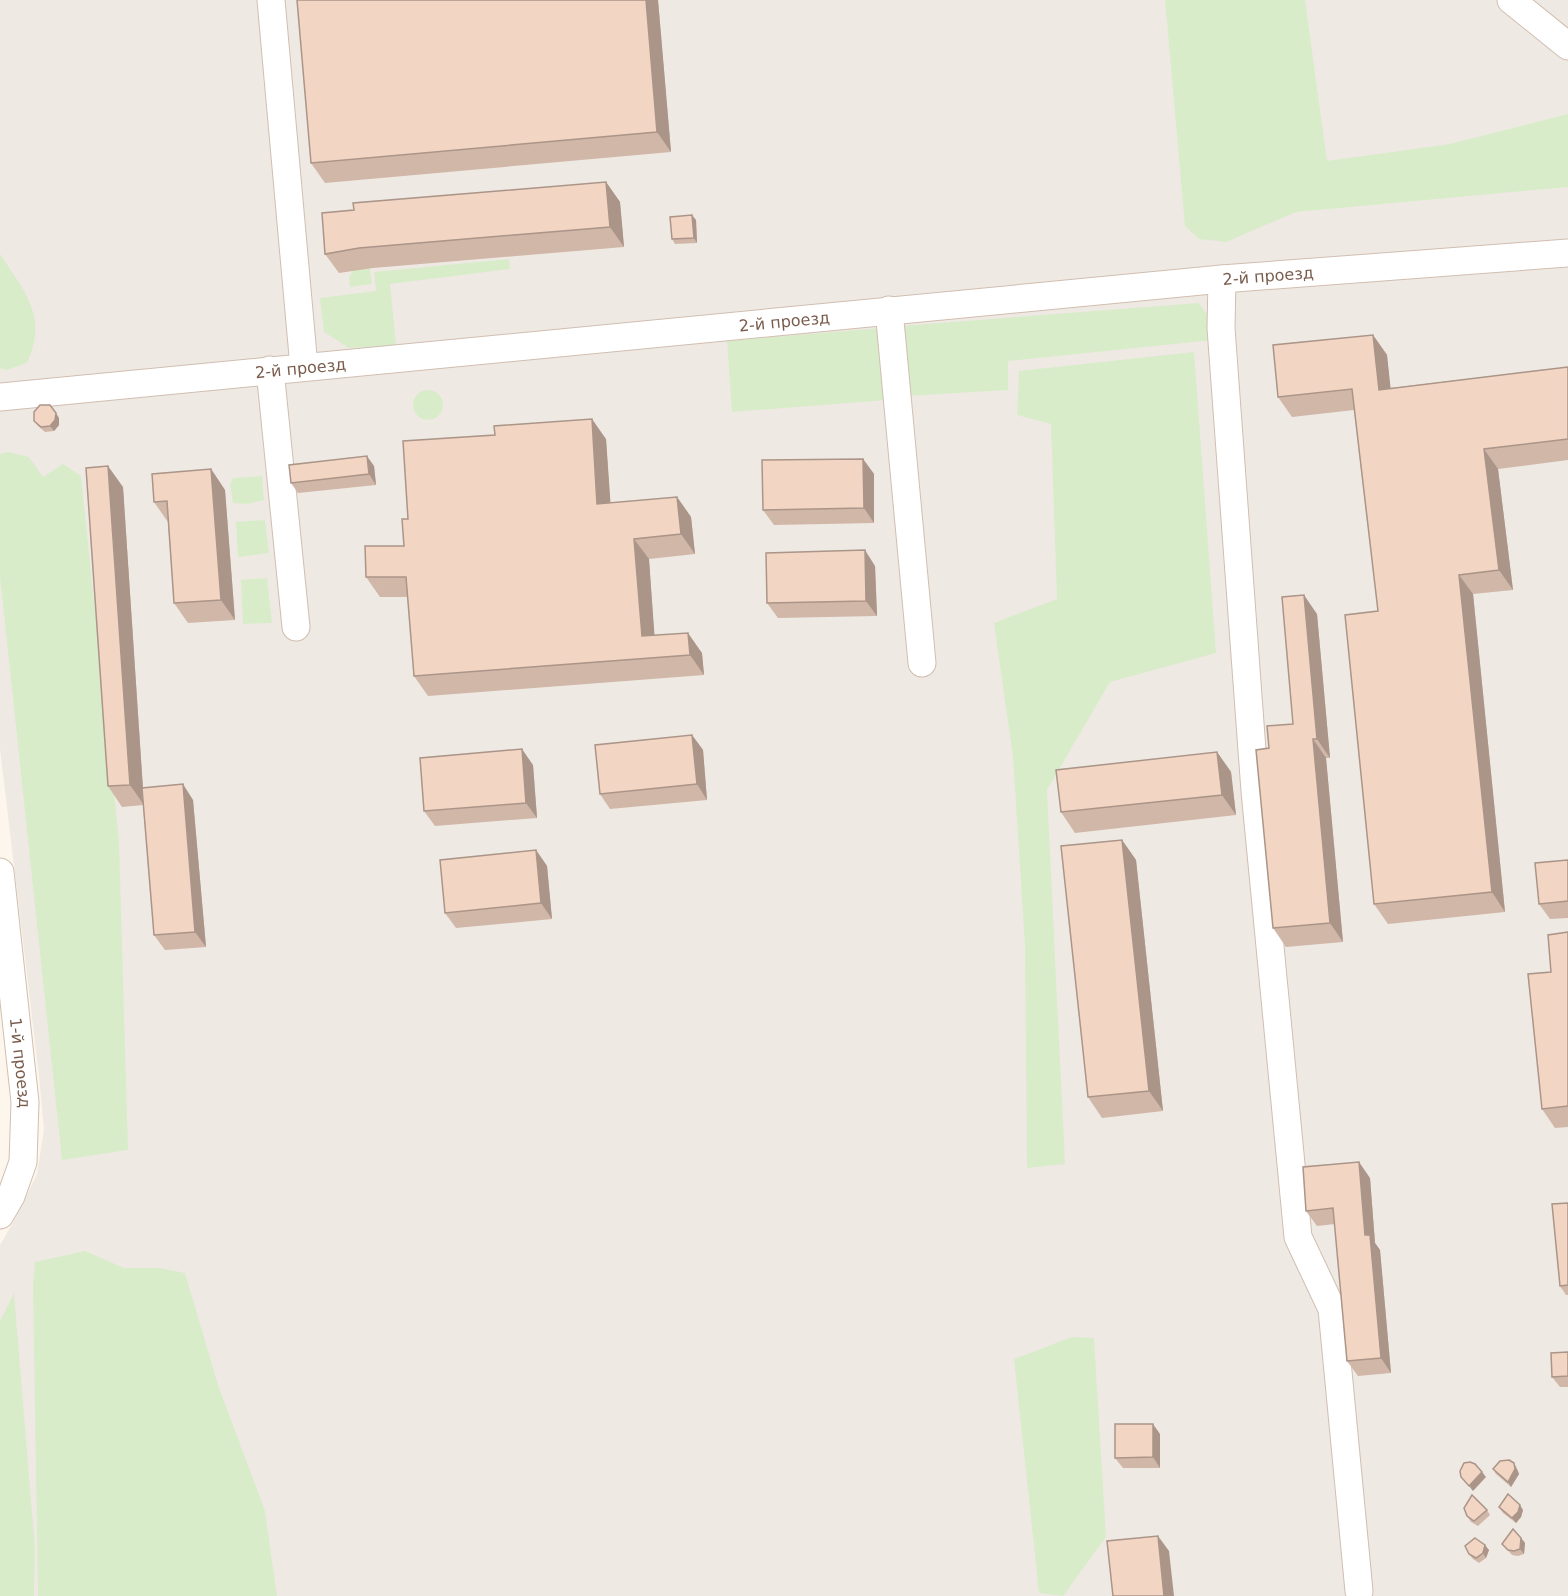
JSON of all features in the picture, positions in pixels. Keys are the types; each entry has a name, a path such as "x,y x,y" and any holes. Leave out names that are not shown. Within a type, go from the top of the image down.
{"street":[{"path":"271,0 304,367"},
{"path":"1511,0 1568,46"},
{"name":"2-й проезд","path":"0,397 1222,279 1568,253"},
{"path":"1222,279 1221,328 1255,791 1298,1237 1332,1309 1359,1592"},
{"path":"889,310 922,663"},
{"path":"270,370 296,627"},
{"name":"1-й проезд","path":"0,872 25,1102 23,1162 11,1196 0,1215"}],"shaded area":[{"path":"0,0 1568,0 1568,240 1177,271 0,387"},
{"path":"1568,264 1568,1596 0,1596 0,1245 37,1174 44,1130 0,749 0,408 1176,293"}],"green space":[{"path":"1165,0 1305,0 1327,161 1450,144 1568,114 1568,187 1296,212 1226,242 1199,239 1185,226"},
{"path":"365,235 372,284 350,287 349,277 356,266"},
{"path":"0,254 31,305 35,332 33,347 27,363 6,370 0,368"},
{"path":"509,259 510,269 390,284 396,345 349,348 324,332 320,298 376,291 374,272"},
{"path":"1199,303 1211,320 1213,340 1008,361 1008,390 905,396 901,326"},
{"path":"881,328 887,400 732,412 727,341"},
{"path":"1194,352 1216,653 1110,682 1047,790 1065,1164 1027,1168 1025,945 1013,757 994,623 1057,599 1051,424 1017,415 1019,371"},
{"path":"428,390 439,394 443,405 439,416 428,420 417,416 413,405 417,394"},
{"path":"8,452 29,457 43,477 63,464 81,476 119,841 128,1150 62,1160 0,576 0,454"},
{"path":"262,476 264,500 248,504 233,503 230,485 233,478"},
{"path":"265,520 269,553 238,557 236,522"},
{"path":"267,578 272,623 243,624 241,580"},
{"path":"85,1251 124,1268 159,1268 185,1273 218,1385 265,1511 277,1596 38,1596 33,1286 35,1262"},
{"path":"14,1293 35,1549 34,1596 0,1596 0,1321"},
{"path":"1072,1337 1094,1338 1106,1537 1063,1596 1039,1593 1014,1359"}],"building":[{"path":"297,0 646,0 657,132 311,163"},
{"path":"606,182 610,227 359,248 325,254 322,213 354,210 353,203"},
{"path":"692,215 694,238 672,239 670,217"},
{"path":"1373,335 1379,390 1568,367 1568,439 1484,449 1499,570 1459,575 1492,892 1374,904 1345,615 1378,611 1352,389 1278,397 1273,345"},
{"path":"40,405 50,405 56,413 55,420 50,426 41,427 34,421 34,412"},
{"path":"592,419 597,504 677,497 681,534 634,539 642,636 688,633 690,655 414,676 406,577 366,577 365,546 404,546 402,519 408,519 403,441 495,435 494,426"},
{"path":"367,456 369,474 291,483 289,465"},
{"path":"863,459 864,508 763,510 762,460"},
{"path":"108,466 130,785 108,786 86,468"},
{"path":"211,469 221,600 174,603 167,501 154,502 152,474"},
{"path":"865,550 866,601 767,603 766,553"},
{"path":"1304,595 1317,739 1313,739 1330,923 1273,928 1256,750 1269,748 1267,726 1293,724 1282,597"},
{"path":"692,735 697,784 600,794 595,745"},
{"path":"522,749 526,803 424,811 420,758"},
{"path":"1217,752 1222,795 1061,812 1056,770"},
{"path":"183,784 195,932 154,935 142,788"},
{"path":"1122,840 1149,1091 1088,1097 1061,846"},
{"path":"536,850 541,903 445,913 440,860"},
{"path":"1568,860 1568,901 1539,904 1535,863"},
{"path":"1568,932 1568,1106 1542,1109 1528,974 1551,972 1548,935"},
{"path":"1359,1162 1365,1235 1370,1235 1381,1358 1347,1361 1333,1208 1306,1211 1303,1167"},
{"path":"1568,1203 1568,1285 1560,1286 1552,1204"},
{"path":"1568,1352 1568,1376 1552,1377 1551,1353"},
{"path":"1115,1424 1153,1424 1153,1457 1115,1458"},
{"path":"1509,1460 1514,1463 1515,1469 1508,1482 1493,1469 1500,1461"},
{"path":"1470,1462 1482,1472 1469,1486 1461,1477 1460,1471 1464,1463"},
{"path":"1508,1494 1520,1505 1518,1512 1512,1518 1499,1507"},
{"path":"1472,1495 1487,1510 1474,1521 1467,1516 1464,1508"},
{"path":"1513,1529 1521,1538 1520,1549 1514,1551 1508,1550 1502,1544"},
{"path":"1158,1536 1164,1596 1113,1596 1107,1541"},
{"path":"1475,1538 1485,1545 1483,1553 1476,1558 1469,1554 1465,1546"}]}
